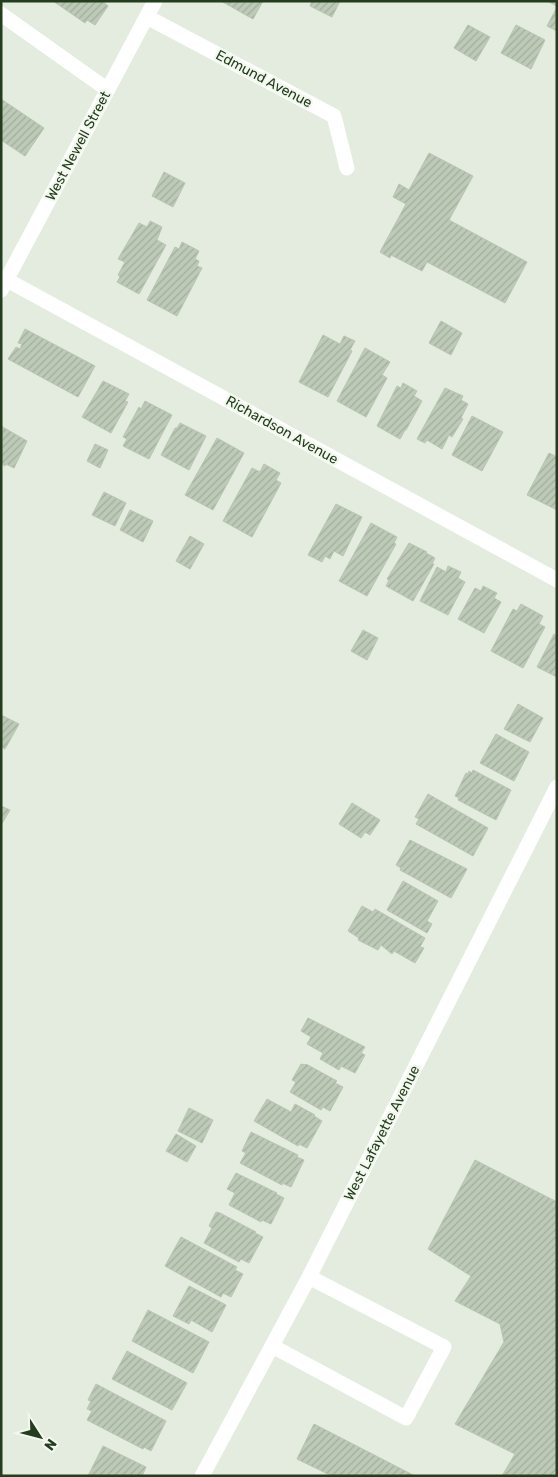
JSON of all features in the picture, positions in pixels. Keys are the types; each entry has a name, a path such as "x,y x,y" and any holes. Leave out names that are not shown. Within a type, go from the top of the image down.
{"street":[{"name":"West Newell Street","path":"4,285 155,1"},
{"path":"1,14 108,90"},
{"name":"Edmund Avenue","path":"147,16 334,116 347,168"},
{"name":"Richardson Avenue","path":"4,285 557,580"},
{"name":"West Lafayette Avenue","path":"202,1476 309,1277 557,787"},
{"path":"272,1346 406,1418 444,1347 309,1277"}],"building":[{"path":"53,1 102,1 108,6 95,25 87,20 85,23"},
{"path":"221,1 263,1 253,19"},
{"path":"312,1 340,1 332,17 310,6"},
{"path":"547,1 557,1 557,6"},
{"path":"557,7 557,31 547,26"},
{"path":"468,25 490,37 476,61 454,48"},
{"path":"516,25 545,40 531,69 501,53"},
{"path":"1,99 44,128 25,156 1,140"},
{"path":"429,153 473,176 449,220 527,262 505,303 427,262 422,271 391,255 390,258 380,252 406,204 393,197 399,184 409,190"},
{"path":"164,172 185,183 173,207 152,196"},
{"path":"150,221 162,227 157,240 166,245 139,294 117,282 120,277 118,275 125,262 118,259 139,223 147,227"},
{"path":"182,242 199,251 195,259 199,261 197,266 202,268 177,316 147,300 175,247 179,249"},
{"path":"441,321 462,333 451,355 429,343"},
{"path":"25,329 95,366 78,397 8,359 16,347 20,349 22,344 18,343"},
{"path":"323,335 340,344 344,336 355,341 350,350 352,351 328,397 299,382"},
{"path":"365,348 390,362 382,375 387,378 366,417 337,401"},
{"path":"103,381 129,394 125,401 128,402 111,433 82,417"},
{"path":"403,383 417,391 414,396 422,401 400,439 377,426 397,386 401,388"},
{"path":"445,388 463,396 461,400 468,404 461,418 463,419 452,437 449,435 442,449 427,440 425,443 417,439"},
{"path":"145,401 172,415 149,459 123,446 127,439 123,437 139,407 141,409"},
{"path":"472,416 503,432 482,471 452,455"},
{"path":"180,423 206,436 189,470 161,455 175,428"},
{"path":"1,426 27,441 14,468 1,463"},
{"path":"217,438 244,453 213,510 185,495"},
{"path":"95,444 108,450 100,468 87,461"},
{"path":"549,453 557,457 557,510 527,495"},
{"path":"264,464 280,473 276,480 281,483 252,537 223,521 252,468 260,472"},
{"path":"104,492 126,503 115,526 92,515"},
{"path":"336,504 362,517 343,556 334,551 330,559 325,556 322,562 308,555"},
{"path":"130,510 153,521 143,542 120,530"},
{"path":"371,523 397,537 394,543 396,544 367,596 339,581"},
{"path":"190,536 204,544 190,569 176,561"},
{"path":"409,543 435,558 432,564 434,564 413,601 386,586 389,580 387,579"},
{"path":"448,566 461,572 458,578 465,582 448,615 420,601 437,567 446,572"},
{"path":"483,586 497,593 494,598 501,602 484,633 458,619 475,588 481,591"},
{"path":"521,604 543,616 539,624 545,627 523,668 491,651 513,609 517,611"},
{"path":"363,630 378,638 367,660 351,651"},
{"path":"554,634 557,636 557,677 537,667"},
{"path":"518,704 543,718 530,742 504,729"},
{"path":"1,715 19,724 5,749 1,747"},
{"path":"496,734 529,752 514,781 480,763"},
{"path":"473,770 511,790 496,820 458,800 459,798 455,796 466,773 468,774 469,771 472,773"},
{"path":"428,794 488,828 473,856 416,824 419,819 415,817"},
{"path":"352,803 380,820 370,835 365,832 361,838 339,824"},
{"path":"1,806 10,810 1,825"},
{"path":"410,840 467,869 451,898 400,870 401,868 396,865"},
{"path":"403,881 438,901 427,921 432,924 427,933 387,910"},
{"path":"362,906 373,912 375,909 425,938 420,947 424,948 415,963 394,951 392,954 381,945 378,950 358,940 359,938 348,931"},
{"path":"308,1018 365,1047 361,1053 365,1055 355,1073 341,1066 339,1070 320,1059 323,1053 307,1044 311,1037 301,1031"},
{"path":"301,1064 306,1064 337,1081 335,1083 343,1087 330,1111 323,1107 321,1110 290,1092 296,1082 292,1080"},
{"path":"267,1099 291,1112 295,1104 322,1121 307,1148 299,1144 298,1146 254,1121"},
{"path":"189,1108 213,1120 202,1143 178,1131"},
{"path":"251,1132 298,1155 297,1157 304,1160 291,1187 282,1183 282,1185 240,1163 246,1153 242,1151"},
{"path":"176,1134 196,1146 187,1162 166,1151"},
{"path":"475,1160 557,1202 557,1476 502,1476 515,1454 455,1424 504,1342 500,1324 455,1301 471,1276 428,1249"},
{"path":"236,1173 284,1198 271,1224 262,1220 261,1222 229,1205 235,1193 227,1189"},
{"path":"216,1212 263,1237 249,1263 241,1259 239,1262 204,1243 212,1228 209,1226"},
{"path":"181,1237 237,1267 235,1270 243,1274 231,1297 223,1293 221,1297 165,1266"},
{"path":"189,1286 226,1305 212,1332 191,1320 189,1324 173,1316"},
{"path":"148,1310 209,1342 193,1373 132,1341"},
{"path":"127,1351 187,1383 172,1410 112,1379"},
{"path":"96,1384 166,1421 151,1451 144,1447 143,1449 87,1420 92,1411 87,1409 91,1401 88,1400"},
{"path":"314,1424 415,1476 332,1476 297,1459"},
{"path":"103,1446 146,1467 142,1476 88,1476"}]}
